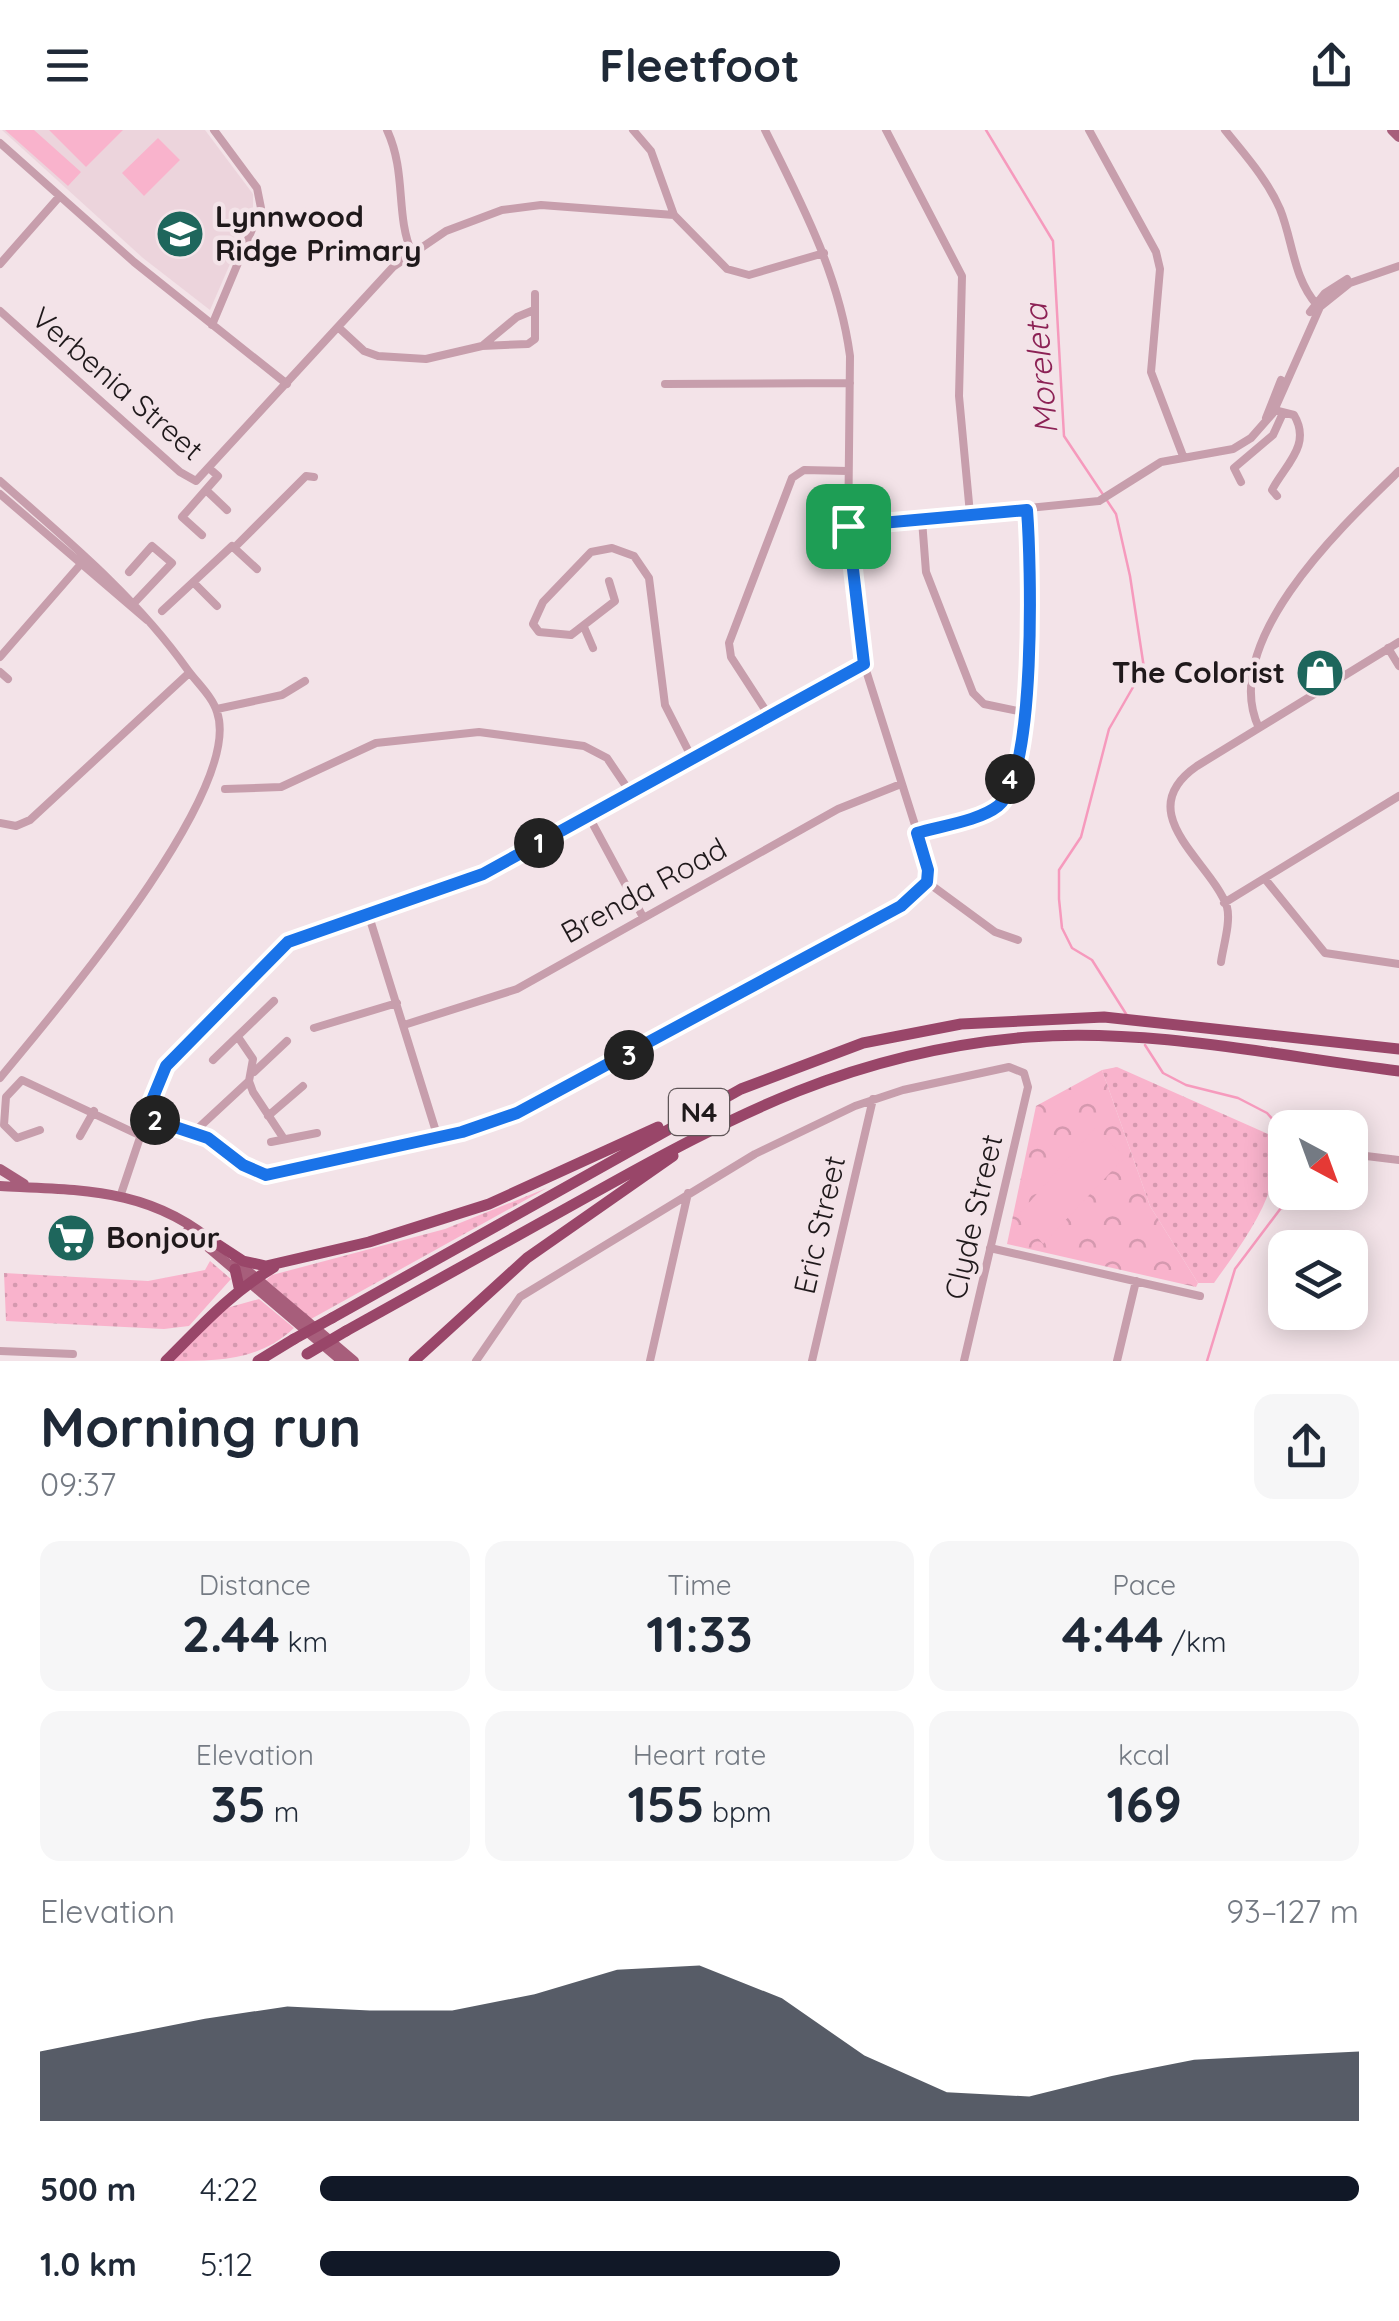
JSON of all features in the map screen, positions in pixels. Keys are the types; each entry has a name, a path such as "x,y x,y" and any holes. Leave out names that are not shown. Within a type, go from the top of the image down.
{"highway":[{"name":"N4","path":"258,1361 741,1089 826,1054 898,1036 1018,1019 1104,1017 1397,1049"},
{"name":"N4","path":"295,1361 711,1128 834,1075 928,1050 1032,1037 1113,1036 1399,1072"},
{"path":"214,1242 252,1265 283,1263 421,1228 489,1204 741,1089"},
{"path":"414,1361 528,1258 711,1128"},
{"path":"166,1361 249,1283 283,1263"},
{"path":"235,1269 266,1296"}],"main road":[{"path":"1392,130 1399,137"},
{"path":"0,1168 14,1180 36,1188"},
{"path":"0,1186 121,1194 173,1216 214,1242 249,1283 354,1361"},
{"path":"173,1216 235,1269"},
{"path":"266,1296 342,1361"}],"street":[{"path":"212,324 261,208 257,188 214,130"},
{"path":"387,130 400,170 404,234 412,252"},
{"path":"633,130 651,152 674,214 727,269 749,275 824,253"},
{"path":"145,1117 194,1132 243,1165 273,1175 438,1138 539,1104 895,910 927,882 928,870 864,664 848,526 848,344 824,253 765,130"},
{"path":"886,130 963,284 959,396 970,514"},
{"path":"1088,130 1156,252 1160,269 1151,372 1182,456"},
{"path":"1225,130 1268,185 1289,235 1299,277 1318,305"},
{"path":"0,143 59,197 287,384"},
{"path":"0,264 59,197"},
{"path":"202,535 182,517 218,476 208,472 338,326 412,252 446,231 502,210 542,205 674,214"},
{"path":"1263,426 1318,305 1348,278 1399,264"},
{"path":"338,326 364,351 378,356 426,359 482,346 532,343 535,294"},
{"path":"1241,482 1234,468 1273,435 1318,305"},
{"path":"482,346 517,317 534,310"},
{"name":"Verbenia Street","path":"0,312 189,480 208,472"},
{"path":"664,384 850,384"},
{"path":"848,526 1027,510 1108,498 1161,462 1220,453 1241,445 1279,411"},
{"path":"1278,496 1272,490 1299,451 1300,440 1297,418 1279,411"},
{"path":"1241,445 1248,458"},
{"path":"768,714 731,657 729,643 792,478 804,470 848,471"},
{"path":"1259,728 1249,690 1268,629 1314,558 1399,470"},
{"path":"162,611 236,546 306,476 314,477"},
{"path":"0,480 151,623"},
{"path":"206,490 227,510"},
{"path":"0,494 136,602 217,709 217,742 203,788 142,902 0,1078"},
{"path":"917,833 1001,804 1016,759 1032,664 1033,600 1027,510"},
{"path":"922,520 926,572 973,693 984,704 1024,712"},
{"path":"129,572 152,546 172,564 136,602"},
{"path":"236,546 257,569"},
{"path":"609,581 615,601 584,628 562,637 538,632 532,622 580,560 601,548 634,556 642,564 658,630 665,705 692,758"},
{"path":"0,658 83,562"},
{"path":"193,582 216,606"},
{"path":"584,628 593,648"},
{"path":"1221,962 1228,912 1176,830 1174,795 1191,770 1399,642"},
{"path":"1388,648 1399,666"},
{"path":"121,1194 166,1066 282,946 368,913 464,883 864,664"},
{"path":"0,672 8,680"},
{"path":"0,823 16,826 30,820 190,673"},
{"path":"217,709 282,695 305,681"},
{"path":"225,789 281,786 376,743 479,732 584,746 608,758 630,792"},
{"name":"Brenda Road","path":"404,1025 517,989 838,808 901,784"},
{"path":"1224,904 1399,796"},
{"path":"588,815 643,917"},
{"path":"1265,878 1325,953 1399,964"},
{"path":"927,882 995,932 1018,940"},
{"path":"368,913 438,1138"},
{"path":"213,1060 274,1001"},
{"path":"314,1028 397,1003"},
{"path":"238,1036 254,1059 252,1076 268,1116 284,1140"},
{"path":"194,1132 287,1042"},
{"name":"Clyde Street","path":"873,1099 1009,1067 1022,1072 1028,1083 964,1361"},
{"path":"40,1130 16,1138 4,1125 6,1097 22,1080 94,1110 139,1135"},
{"path":"268,1116 302,1086"},
{"path":"476,1361 520,1296 755,1154 873,1099"},
{"name":"Eric Street","path":"812,1361 873,1099"},
{"path":"80,1136 94,1110"},
{"path":"271,1142 317,1132"},
{"path":"1368,1156 1399,1160"},
{"path":"650,1361 688,1193"},
{"path":"990,1248 1200,1296"},
{"path":"1117,1361 1136,1280"},
{"path":"0,1350 73,1354"}],"shaded area":[{"name":"Lynnwood Ridge Primary","path":"2,130 205,130 253,194 253,211 210,310 143,258"}],"green space":[{"path":"5,130 34,130 81,172 68,186"},
{"path":"49,130 123,130 86,167"},
{"path":"158,138 180,160 144,196 122,173"},
{"path":"1117,1067 1268,1134 1268,1193 1259,1215 1214,1283 1198,1283 1150,1206 1102,1070"},
{"path":"1102,1070 1150,1206 1198,1283 1196,1287 1007,1244 1036,1106"},
{"path":"1095,1128 1125,1157 1043,1244 1019,1214"},
{"path":"547,1188 311,1319 266,1280 272,1275 445,1229"},
{"path":"210,1261 231,1279 189,1326 164,1329 6,1321 4,1273 148,1281 205,1270"},
{"path":"259,1299 294,1328 252,1353 171,1361 223,1309"}],"waterway":[{"name":"Moreleta","path":"986,130 1053,241 1064,436 1116,514 1130,576 1144,668 1109,729 1081,837 1059,870 1062,928 1072,948 1092,960 1128,1017"},
{"name":"Moreleta","path":"1145,1045 1163,1073 1186,1085 1238,1098 1268,1114"},
{"name":"Moreleta","path":"1207,1361 1235,1269 1279,1210"}],"place":[{"name":"Lynnwood Ridge Primary","path":"180,234"},
{"name":"The Colorist","path":"1320,673"},
{"name":"Bonjour","path":"71,1238"}],"route":[{"path":"1027,510 1033,587 1032,664 1007,790 1001,804 993,809 917,833 928,877 904,903 539,1104 462,1132 266,1175 243,1165 208,1138 145,1117 166,1066 294,938 483,874 854,666 864,664 848,526 1027,510"}]}
